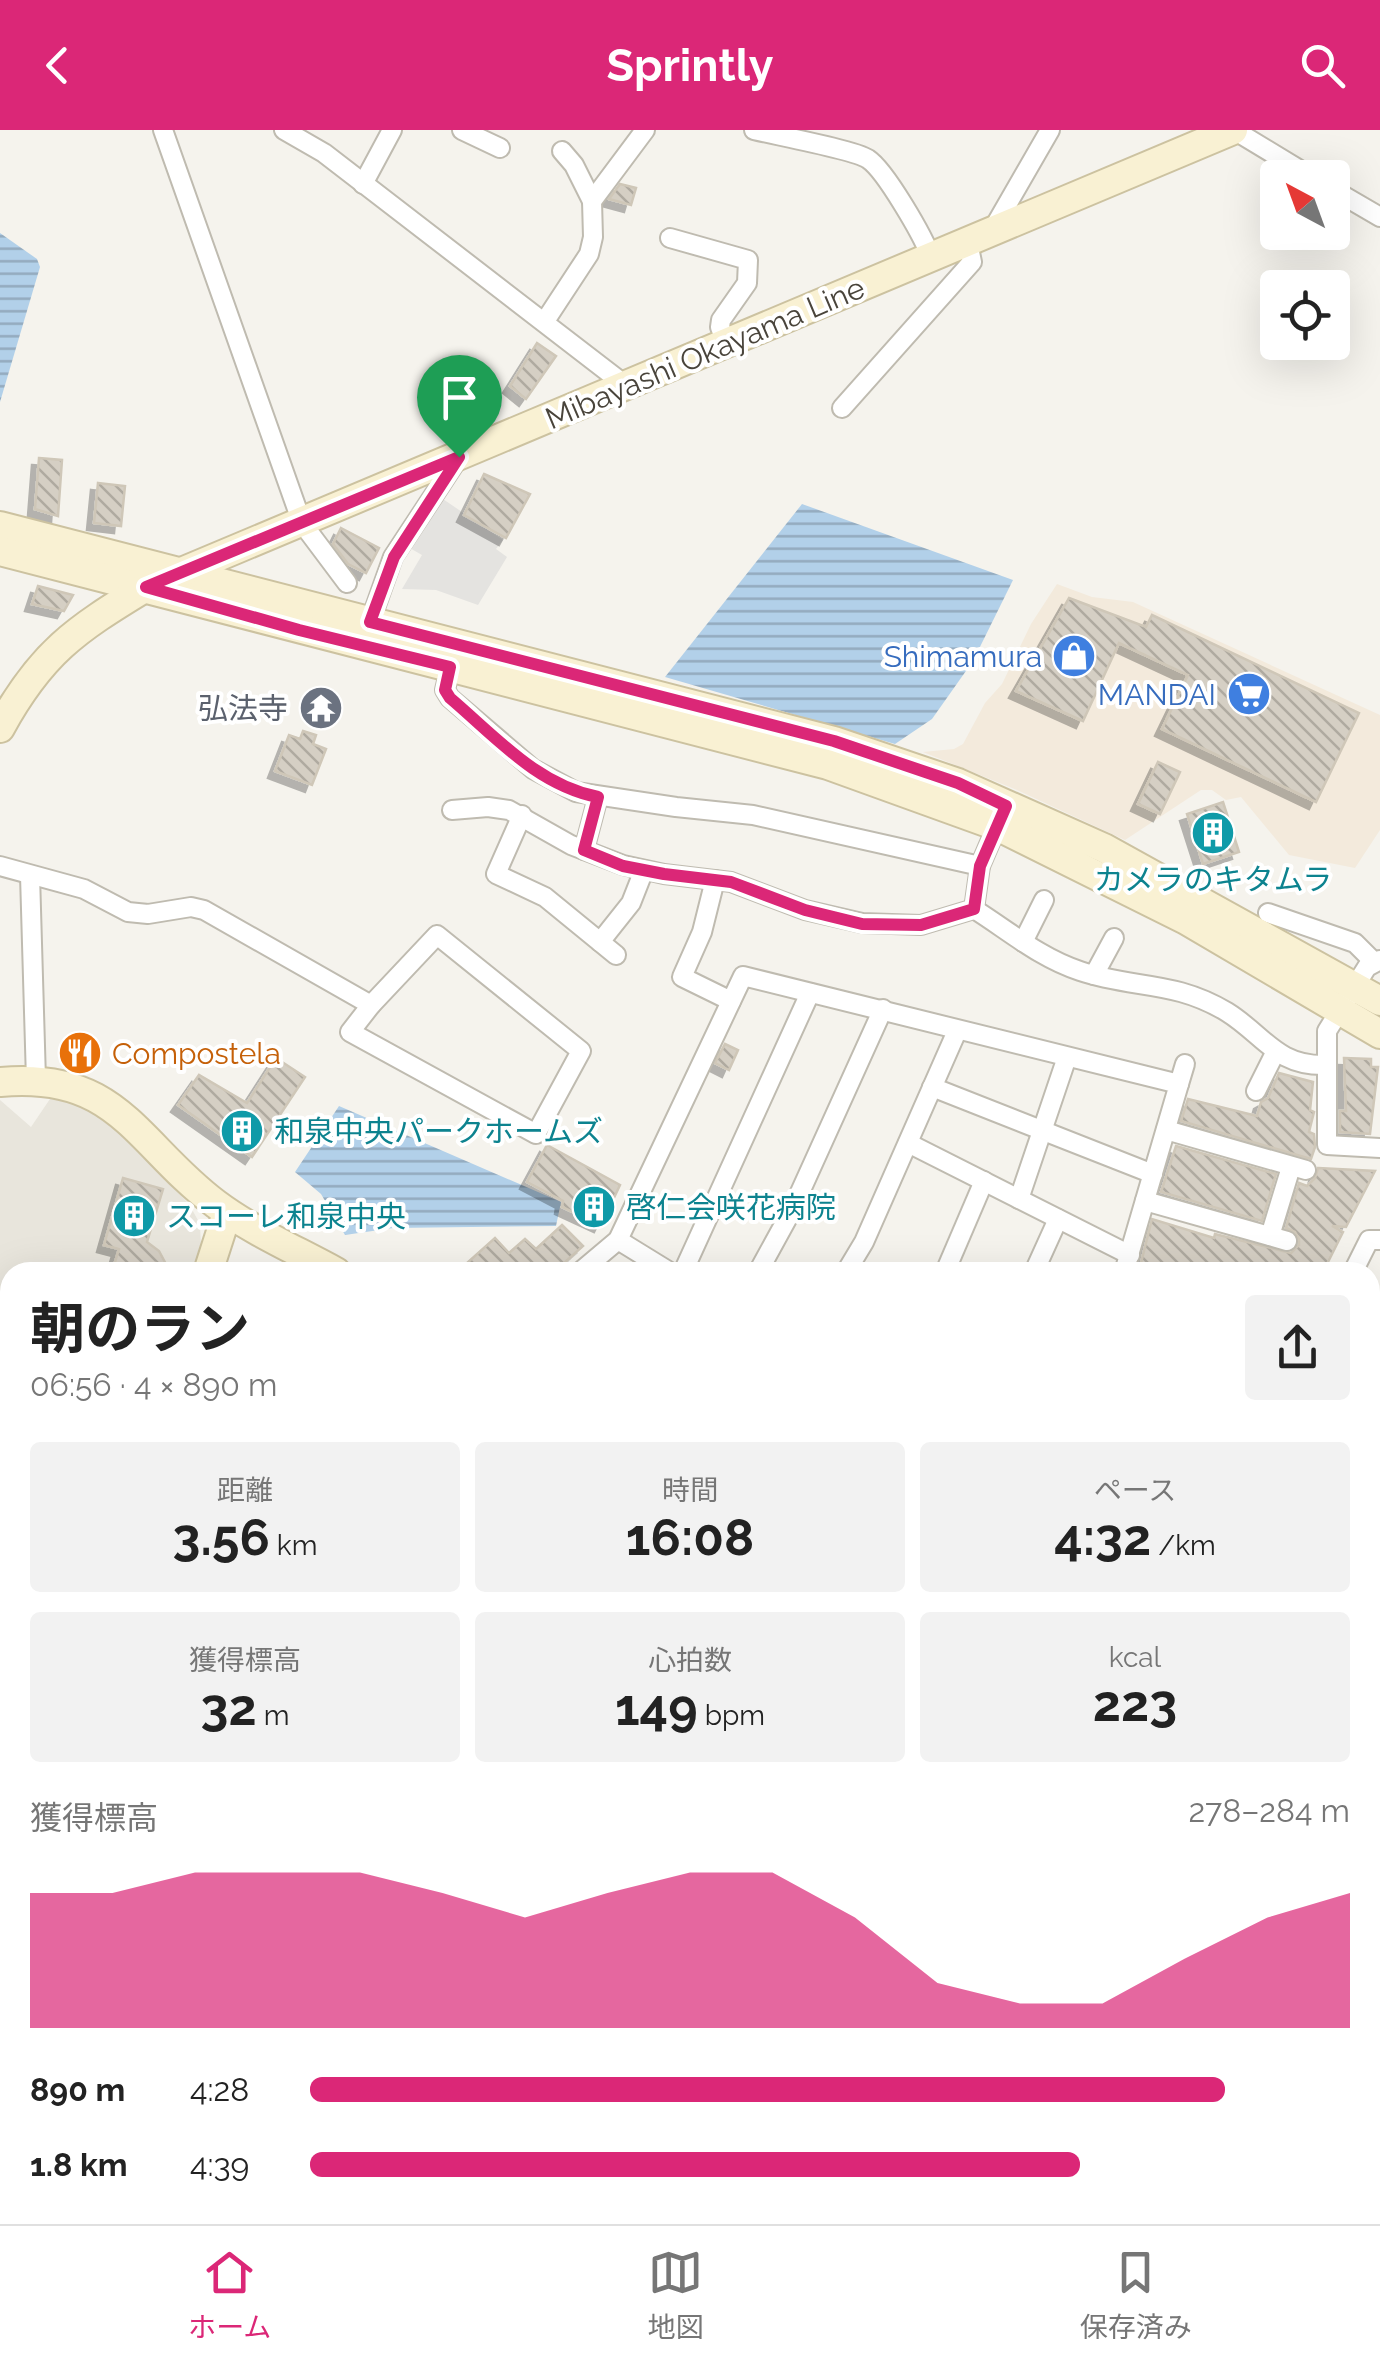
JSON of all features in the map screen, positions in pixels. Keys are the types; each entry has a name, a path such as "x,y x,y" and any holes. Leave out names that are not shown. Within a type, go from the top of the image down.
{"street":[{"path":"163,130 302,523 347,582"},
{"path":"284,130 324,153 546,321 616,378 621,389"},
{"path":"362,184 392,130"},
{"path":"462,130 500,148"},
{"path":"592,202 644,130"},
{"path":"754,130 868,158 900,199 932,258"},
{"path":"842,408 972,262 979,238 1050,130"},
{"path":"1234,130 1284,160"},
{"name":"Mibayashi Okayama Line","path":"0,728 10,692 86,623 146,587 1234,130"},
{"path":"546,321 588,254 593,238 592,202 574,165 562,151"},
{"path":"1350,200 1380,218"},
{"path":"670,238 688,252 748,260 747,283 721,320 726,344"},
{"path":"370,622 394,557 459,457"},
{"path":"0,526 370,622 453,654 1001,816 1186,920 1359,999 1380,1034"},
{"path":"0,550 299,630 453,654"},
{"path":"453,654 445,690 450,698 549,781 576,792 753,814 980,866"},
{"path":"584,850 598,797"},
{"path":"452,810 488,807 522,816 584,850 644,870 755,889 805,910 862,924 921,925 974,909"},
{"path":"522,816 496,874 545,897 616,955"},
{"path":"974,909 980,866 1001,816"},
{"path":"0,866 84,890 138,914 191,907 204,910 371,1005"},
{"path":"600,942 631,903 644,870"},
{"path":"30,875 36,1080"},
{"path":"715,880 702,932 682,977 731,1001"},
{"path":"1022,942 1044,900"},
{"path":"974,909 1057,962 1094,975 1170,987 1207,1001 1229,1013 1275,1052 1298,1062 1325,1066"},
{"path":"1268,912 1355,943 1377,961 1359,999 1327,1031 1325,1066 1327,1146 1380,1148"},
{"path":"438,935 581,1050 536,1134 350,1032 371,1005 438,935"},
{"path":"1094,975 1114,938"},
{"path":"592,1262 618,1240 743,976 1179,1084"},
{"path":"688,1262 810,994"},
{"path":"763,1262 792,1210 883,1009"},
{"path":"852,1262 958,1031"},
{"path":"1256,1092 1275,1052"},
{"path":"1019,1199 1067,1057"},
{"path":"1128,1262 1185,1064"},
{"path":"0,1082 36,1080 90,1094 114,1108 228,1212 318,1262"},
{"path":"932,1087 1153,1174"},
{"path":"1145,1201 1278,1238 1298,1168 1166,1130"},
{"path":"908,1143 1058,1219 1124,1262"},
{"path":"949,1262 984,1182"},
{"path":"211,1262 228,1212"},
{"path":"1039,1262 1058,1219"},
{"path":"618,1240 654,1262"},
{"path":"1358,1262 1369,1240 1380,1240"}],"shaded area":[{"path":"440,497 503,540 496,549 507,557 478,605 436,590 402,589 422,555 408,547"},
{"path":"1057,584 1092,597 1133,602 1380,715 1380,830 1355,868 1289,855 1241,797 1226,800 1212,790 1201,790 1125,840 923,752 954,749 963,744 985,703 1002,684 1031,624"},
{"path":"50,1099 69,1101 88,1110 121,1134 189,1204 200,1224 201,1247 196,1262 0,1262 0,1100 31,1127"}],"water":[{"path":"0,233 37,259 40,267 0,402"},
{"path":"802,504 1013,580 973,661 932,719 895,744 665,677"},
{"path":"339,1106 561,1202 556,1226 393,1228 345,1235 321,1194 295,1172"}],"building":[{"path":"620,184 636,188 631,205 609,199"},
{"path":"537,343 556,356 526,399 510,386"},
{"path":"39,458 62,460 58,516 35,509"},
{"path":"484,474 530,494 506,538 464,515"},
{"path":"98,483 125,486 121,526 94,523"},
{"path":"341,528 379,548 366,573 348,564 333,544"},
{"path":"38,586 73,595 64,611 32,604"},
{"name":"MANDAI","path":"1069,598 1146,627 1152,615 1359,713 1316,802 1162,729 1188,675 1119,643 1083,721 1016,691"},
{"path":"303,731 316,735 313,744 326,749 312,785 275,771 289,735 300,739"},
{"path":"1158,762 1180,772 1160,814 1138,804"},
{"name":"カメラのキタムラ","path":"1223,802 1239,852 1203,864 1187,814"},
{"path":"725,1044 738,1050 729,1070 715,1063"},
{"name":"和泉中央パークホームズ","path":"276,1058 305,1077 252,1157 178,1105 199,1075 247,1103"},
{"path":"1344,1058 1371,1059 1371,1067 1378,1067 1370,1134 1340,1132 1340,1111 1346,1111"},
{"path":"1279,1073 1313,1082 1310,1110 1314,1112 1309,1132 1314,1134 1315,1147 1311,1159 1181,1121 1188,1099 1257,1116"},
{"path":"547,1145 620,1185 601,1225 562,1207 563,1201 527,1182"},
{"path":"1176,1146 1276,1174 1262,1221 1161,1192"},
{"path":"1318,1168 1375,1171 1346,1227 1332,1226 1343,1232 1328,1262 1141,1262 1152,1219 1214,1238 1215,1234 1291,1253 1299,1239 1286,1228 1299,1183 1307,1186"},
{"name":"スコーレ和泉中央","path":"123,1178 163,1189 147,1242 165,1262 115,1262 119,1249 104,1245"},
{"path":"562,1225 583,1246 565,1262 468,1262 495,1238 509,1253 525,1239 536,1249"}],"place":[{"name":"Shimamura","path":"1074,656"},
{"name":"MANDAI","path":"1249,694"},
{"name":"弘法寺","path":"321,708"},
{"name":"カメラのキタムラ","path":"1213,833"},
{"name":"Compostela","path":"80,1053"},
{"name":"和泉中央パークホームズ","path":"242,1131"},
{"name":"啓仁会咲花病院","path":"594,1207"},
{"name":"スコーレ和泉中央","path":"134,1216"}],"route":[{"path":"459,457 394,557 370,622 834,741 958,783 1006,806 980,866 974,909 921,925 862,924 805,910 731,882 623,866 584,850 598,797 549,781 450,698 445,690 450,667 146,587 459,457"}]}
